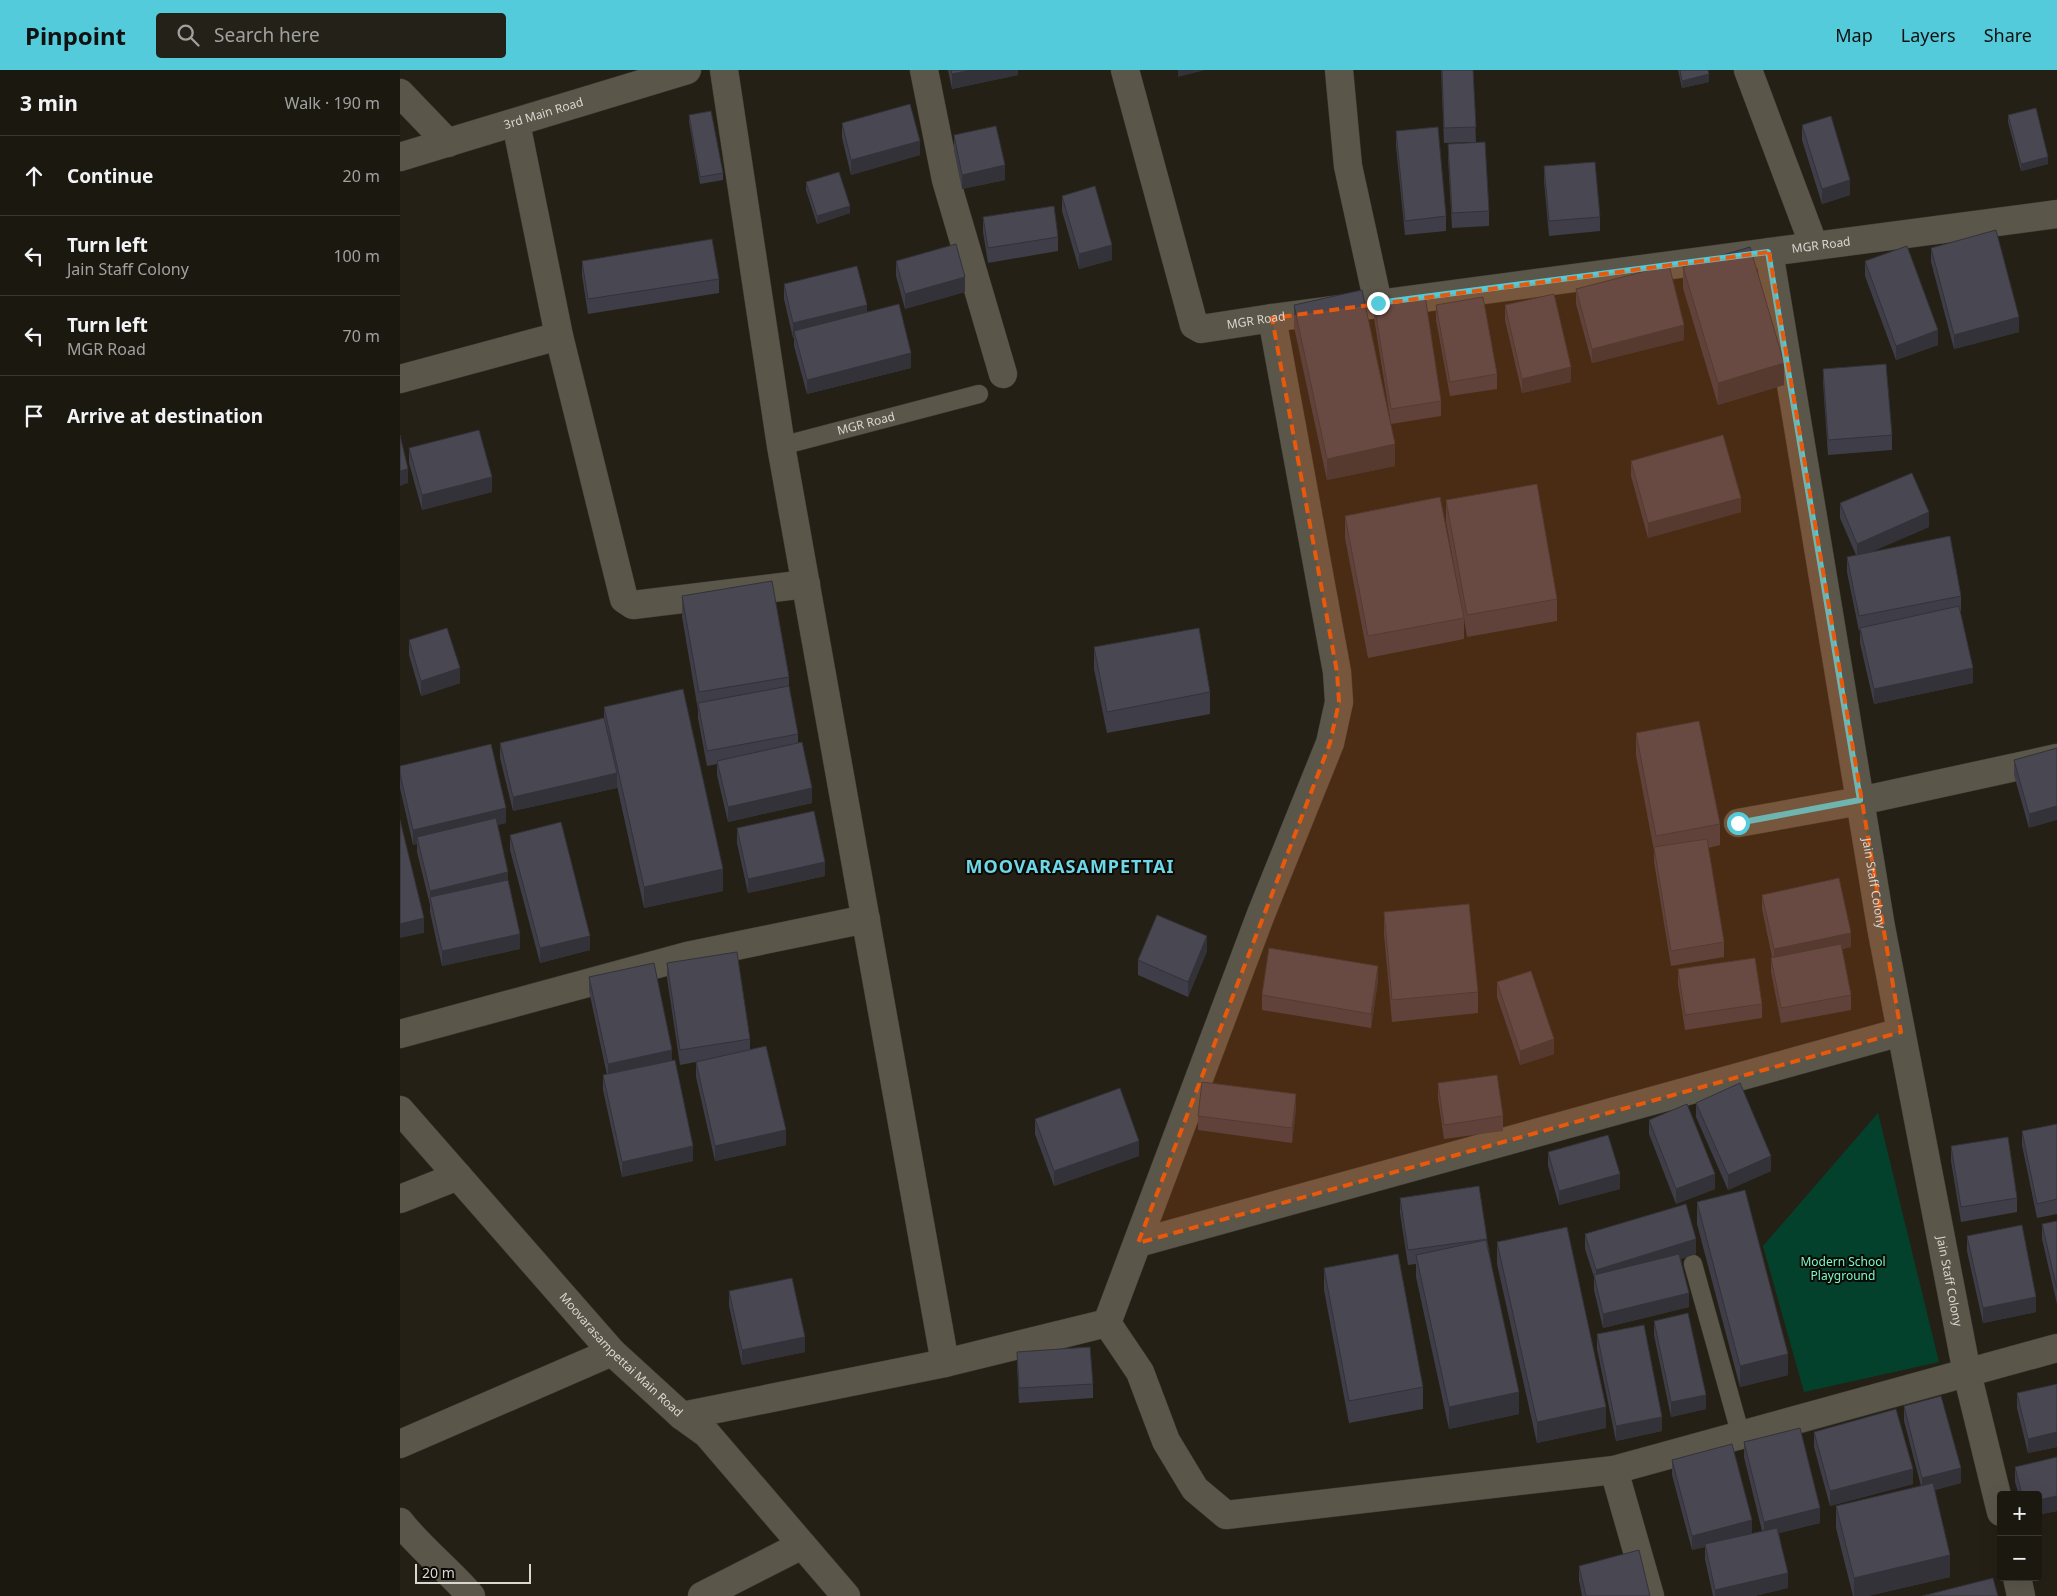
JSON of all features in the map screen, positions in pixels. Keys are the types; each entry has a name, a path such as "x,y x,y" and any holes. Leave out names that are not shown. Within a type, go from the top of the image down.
{"street":[{"name":"3rd Main Road","path":"400,157 687,70"},
{"path":"724,70 781,446 945,1363"},
{"path":"924,70 946,180 1003,374"},
{"name":"MGR Road","path":"1125,70 1194,325 1201,329 1378,303 2057,214"},
{"path":"1338,70 1348,166 1378,303"},
{"path":"1748,70 1814,246"},
{"path":"400,92 448,143"},
{"path":"516,123 559,336 624,599 633,605 806,584"},
{"name":"Jain Staff Colony","path":"1768,252 1881,927 1967,1373 1997,1496"},
{"path":"1107,1323 1261,914 1330,742 1339,702 1337,672 1272,318"},
{"path":"400,378 559,336"},
{"path":"1738,823 1860,800 2057,758"},
{"path":"400,1034 687,956 866,919"},
{"path":"1138,1243 1901,1032"},
{"name":"Moovarasampettai Main Road","path":"400,1110 612,1352 682,1416 706,1434 846,1596"},
{"path":"400,1199 458,1176"},
{"path":"682,1416 945,1363 1107,1323"},
{"path":"1107,1323 1140,1372 1166,1441 1195,1489 1226,1515 1614,1470 2057,1348"},
{"path":"400,1444 612,1352"},
{"path":"1614,1470 1650,1596"},
{"path":"400,1522 456,1578 471,1596"},
{"path":"702,1596 802,1544"},
{"path":"2017,1581 2021,1596"}],"lane":[{"name":"MGR Road","path":"781,446 979,394"},
{"path":"1693,1264 1741,1436"}],"highlighted area":[{"path":"1769,252 1901,1032 1138,1243 1330,743 1339,702 1337,672 1272,318"}],"green space":[{"name":"Modern School Playground","path":"1878,1113 1939,1362 1804,1392 1763,1246"}],"building":[{"path":"951,70 971,70 952,74"},
{"path":"1442,70 1473,70 1476,127 1444,128"},
{"path":"1680,70 1708,70 1709,74 1682,81"},
{"path":"910,104 920,141 851,160 842,123"},
{"path":"2036,108 2048,157 2021,164 2008,115"},
{"path":"711,111 723,173 700,177 689,115"},
{"path":"1831,116 1850,180 1822,189 1802,125"},
{"path":"996,126 1005,165 962,175 954,135"},
{"path":"1438,127 1446,216 1405,221 1396,131"},
{"path":"1485,142 1489,211 1452,213 1448,144"},
{"path":"1595,162 1600,217 1549,221 1544,166"},
{"path":"839,172 850,206 817,216 806,182"},
{"path":"1095,186 1112,245 1079,254 1062,196"},
{"path":"1054,206 1058,237 988,248 983,217"},
{"path":"1996,230 2019,317 1954,335 1931,248"},
{"path":"712,239 719,279 588,299 582,261"},
{"path":"956,244 965,277 905,294 896,261"},
{"path":"1907,246 1938,330 1896,346 1865,261"},
{"path":"1750,247 1784,363 1718,383 1683,267"},
{"path":"1669,265 1684,325 1592,349 1576,289"},
{"path":"857,266 867,305 793,323 784,284"},
{"path":"1362,290 1395,444 1327,459 1294,305"},
{"path":"1554,294 1571,367 1522,379 1505,305"},
{"path":"1425,295 1441,401 1391,409 1374,303"},
{"path":"1483,297 1497,374 1450,382 1436,305"},
{"path":"899,304 911,353 807,380 794,331"},
{"path":"1886,364 1892,435 1828,440 1823,369"},
{"path":"479,430 492,477 422,495 409,448"},
{"path":"400,435 408,469 400,471"},
{"path":"1723,435 1741,498 1648,523 1631,461"},
{"path":"1912,473 1929,512 1857,544 1840,503"},
{"path":"1537,484 1557,599 1467,615 1446,500"},
{"path":"1440,497 1464,618 1368,636 1345,516"},
{"path":"1950,536 1961,596 1859,616 1847,557"},
{"path":"772,581 789,677 699,692 682,596"},
{"path":"1959,606 1973,668 1874,689 1860,628"},
{"path":"447,628 460,668 421,681 409,640"},
{"path":"1199,628 1210,692 1107,712 1094,647"},
{"path":"789,686 798,734 707,751 698,703"},
{"path":"683,689 723,869 644,887 604,707"},
{"path":"604,718 617,773 513,797 500,743"},
{"path":"1699,721 1720,824 1656,836 1636,733"},
{"path":"802,742 812,788 728,807 717,761"},
{"path":"491,744 506,808 413,830 400,774 400,766"},
{"path":"2057,748 2057,806 2029,814 2014,760"},
{"path":"814,811 825,862 748,879 737,828"},
{"path":"496,818 508,872 430,891 417,837"},
{"path":"400,820 424,918 400,924"},
{"path":"561,822 590,936 540,948 510,835"},
{"path":"1707,839 1724,942 1671,951 1654,847"},
{"path":"1839,878 1851,933 1774,949 1762,895"},
{"path":"508,880 520,934 442,951 430,897"},
{"path":"1469,904 1478,992 1392,1000 1384,912"},
{"path":"1157,915 1207,936 1188,982 1138,960"},
{"path":"1841,944 1851,995 1781,1008 1771,958"},
{"path":"1269,948 1378,966 1371,1014 1262,995"},
{"path":"737,952 750,1039 680,1050 667,963"},
{"path":"1755,958 1762,1004 1685,1015 1678,969"},
{"path":"654,963 672,1050 608,1064 589,977"},
{"path":"1531,971 1554,1039 1520,1051 1497,982"},
{"path":"766,1046 786,1130 715,1146 696,1062"},
{"path":"675,1060 693,1146 622,1162 603,1075"},
{"path":"1497,1075 1503,1116 1444,1125 1438,1083"},
{"path":"1202,1082 1296,1094 1292,1128 1198,1116"},
{"path":"1740,1083 1771,1156 1728,1175 1696,1103"},
{"path":"1120,1088 1139,1141 1054,1171 1035,1119"},
{"path":"1687,1104 1715,1174 1676,1189 1649,1120"},
{"path":"2057,1124 2057,1199 2037,1204 2022,1131"},
{"path":"1608,1135 1620,1174 1559,1191 1548,1152"},
{"path":"2008,1137 2017,1198 1961,1207 1951,1146"},
{"path":"1479,1186 1487,1239 1408,1250 1400,1198"},
{"path":"1745,1190 1788,1354 1740,1366 1697,1202"},
{"path":"1686,1204 1696,1239 1596,1270 1585,1234"},
{"path":"2057,1221 2057,1289 2042,1224"},
{"path":"2022,1225 2036,1297 1983,1308 1967,1236"},
{"path":"1567,1227 1606,1407 1537,1422 1497,1242"},
{"path":"1486,1240 1519,1392 1449,1407 1416,1255"},
{"path":"1398,1254 1423,1387 1349,1401 1324,1268"},
{"path":"1679,1254 1689,1293 1603,1314 1594,1275"},
{"path":"792,1278 805,1337 742,1350 729,1291"},
{"path":"1688,1313 1706,1395 1671,1402 1654,1321"},
{"path":"1644,1325 1662,1417 1616,1426 1597,1334"},
{"path":"1090,1347 1093,1384 1019,1388 1017,1352"},
{"path":"2057,1384 2057,1432 2028,1439 2017,1393"},
{"path":"1941,1396 1961,1468 1922,1478 1904,1406"},
{"path":"1896,1409 1913,1469 1830,1491 1814,1432"},
{"path":"1800,1428 1820,1508 1764,1522 1744,1442"},
{"path":"1732,1444 1752,1520 1692,1536 1672,1460"},
{"path":"2057,1457 2057,1496 2042,1499 2042,1491 2021,1491 2015,1467"},
{"path":"1933,1483 1950,1555 1854,1578 1836,1506"},
{"path":"1777,1528 1788,1573 1715,1590 1705,1544"},
{"path":"1639,1550 1650,1596 1586,1596 1579,1566"},
{"path":"1993,1578 1998,1596 1922,1596"}],"district":[{"name":"MOOVARASAMPETTAI","path":"1070,867"}],"route":[{"path":"1378,303 1768,252 1860,800 1738,823"}]}
